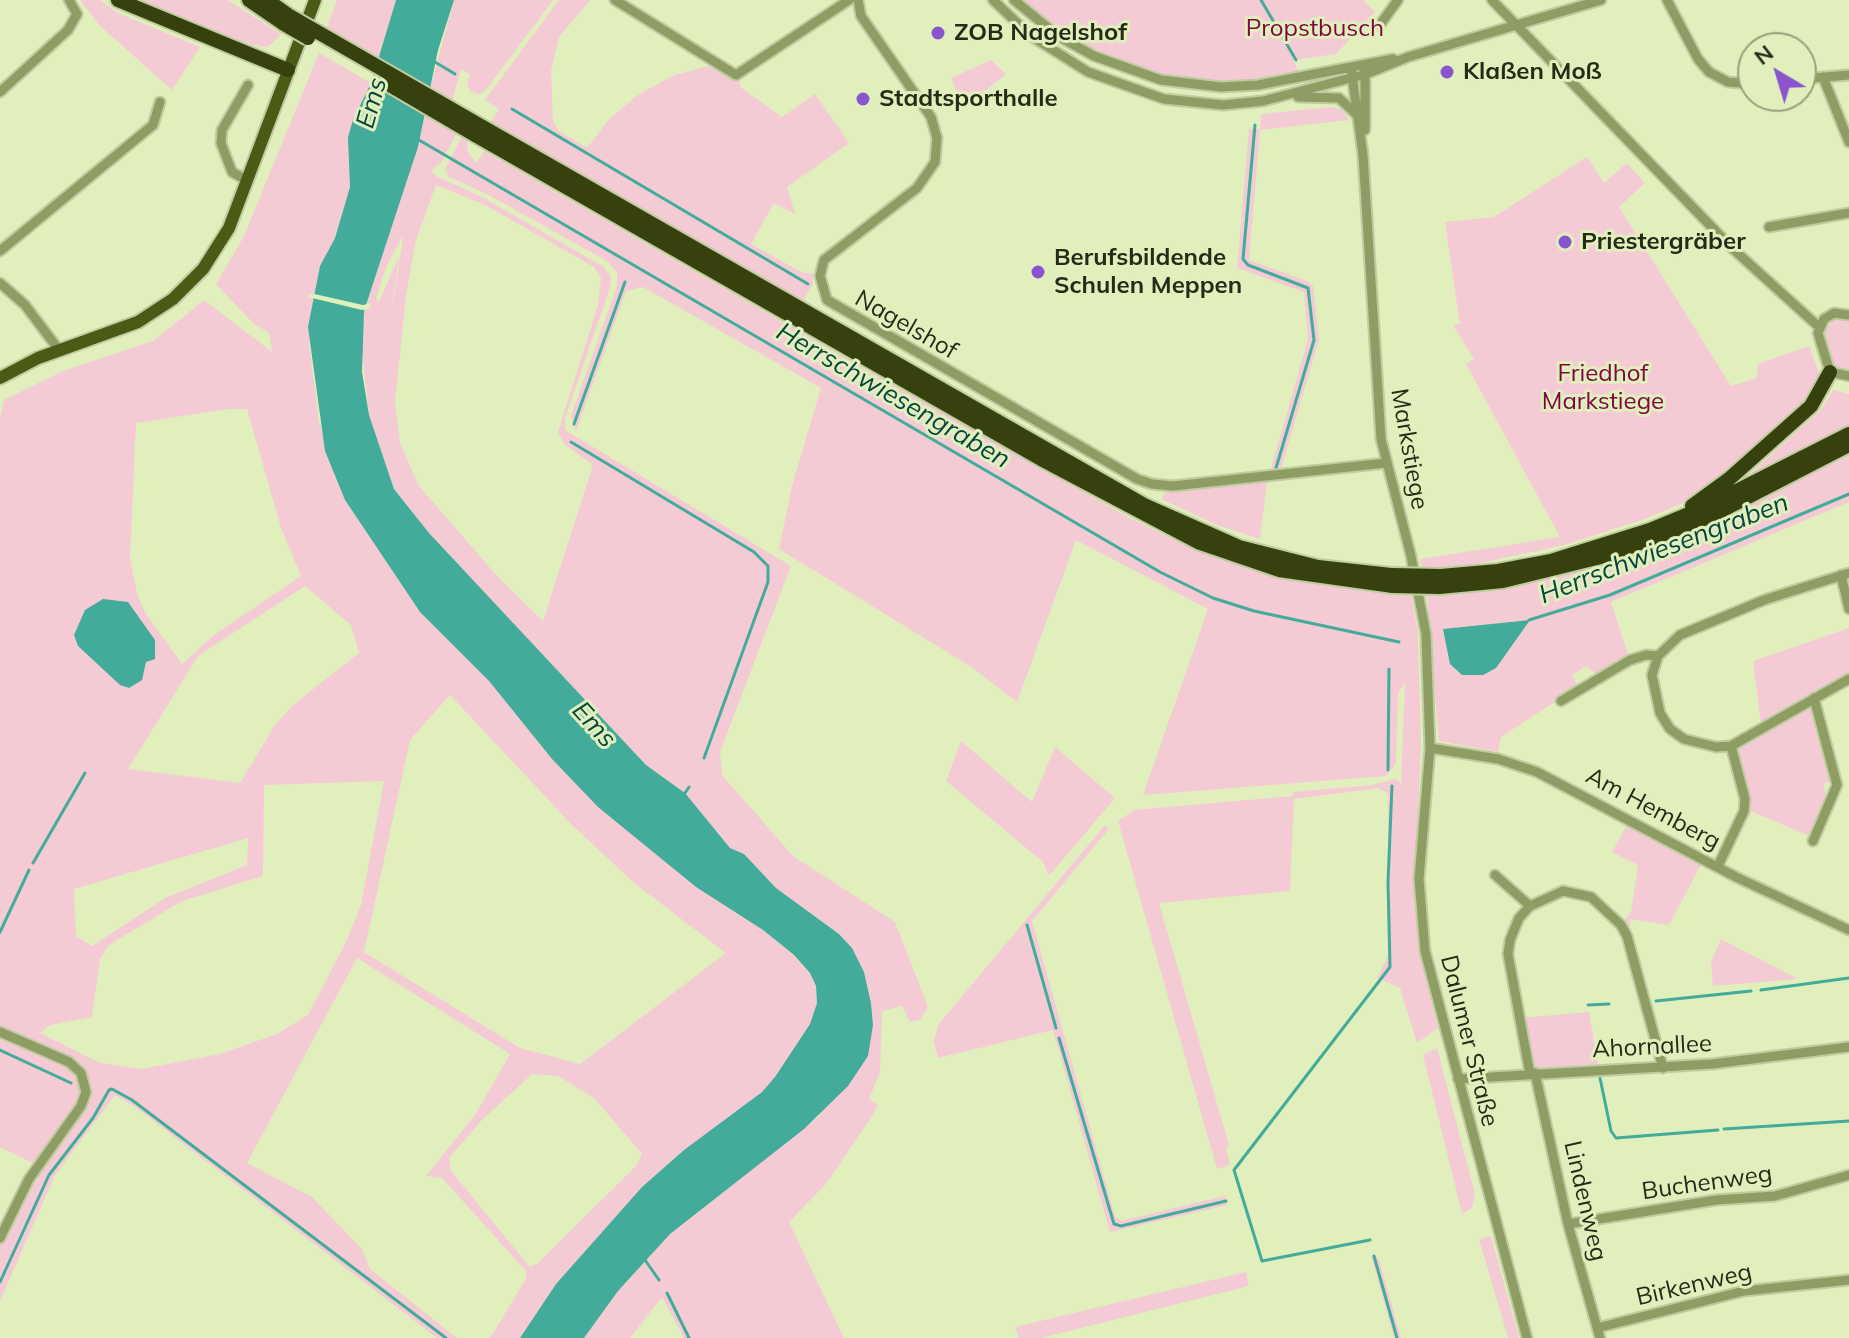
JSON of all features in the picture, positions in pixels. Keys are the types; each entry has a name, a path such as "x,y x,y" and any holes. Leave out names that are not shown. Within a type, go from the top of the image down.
{"highway":[{"path":"118,0 288,70"},
{"path":"249,0 1041,459 1175,531 1239,559 1279,570 1392,581 1503,581 1621,551 1709,517 1849,445"},
{"path":"267,0 286,19"},
{"path":"1650,530 1701,500 1741,468 1811,406 1830,372"},
{"path":"1440,581 1551,561 1650,530 1701,509 1849,434"}],"main road":[{"path":"0,378 59,350 124,329 173,299 212,256 229,228 248,181 315,0"}],"street":[{"path":"0,92 68,30 77,14 69,0"},
{"path":"615,0 736,75 745,73 849,0"},
{"name":"Nagelshof","path":"858,0 861,16 931,117 937,138 935,162 917,188 824,260 820,276 827,300 1137,479 1173,486 1386,463"},
{"path":"993,0 1058,55 1121,86 1164,99 1193,103 1329,96 1346,102 1359,118"},
{"path":"1014,0 1058,36 1094,56 1161,80 1221,87 1352,73"},
{"path":"1379,26 1398,0"},
{"path":"1492,0 1744,261 1819,327"},
{"path":"1565,0 1567,11"},
{"path":"1263,101 1601,0"},
{"path":"1667,0 1698,59 1709,72 1728,82 1737,83"},
{"name":"Markstiege","path":"1363,155 1365,70"},
{"name":"Markstiege","path":"1352,73 1363,155 1378,408 1386,463 1423,619 1430,748"},
{"path":"1817,78 1849,75"},
{"path":"1823,77 1849,142"},
{"path":"248,85 222,130 221,143 232,172 248,181"},
{"path":"0,251 153,125 160,102"},
{"path":"1769,227 1849,213"},
{"path":"0,283 25,305 59,350"},
{"path":"1849,315 1834,313 1819,327 1818,339 1830,372 1849,376"},
{"path":"1849,609 1845,574 1764,600 1680,635 1658,656 1652,675 1660,713 1670,729 1700,745 1731,746 1849,679"},
{"path":"1561,701 1630,660 1646,655 1658,656"},
{"path":"1813,841 1837,785 1814,698"},
{"path":"1718,866 1744,811 1745,799 1731,746"},
{"name":"Am Hemberg","path":"1430,748 1488,757 1537,772 1849,930"},
{"name":"Dalumer Straße","path":"1430,748 1419,902 1425,951 1527,1338"},
{"path":"1837,785 1849,782"},
{"path":"1495,875 1530,906 1563,891 1575,892 1591,897 1614,915 1627,936 1663,1068"},
{"name":"Lindenweg","path":"1530,906 1512,930 1508,954 1568,1224 1599,1333"},
{"path":"0,1032 76,1067 86,1082 86,1092 81,1106 29,1179 0,1238"},
{"name":"Ahornallee","path":"1458,1079 1663,1068 1849,1047"},
{"name":"Buchenweg","path":"1568,1224 1716,1200 1775,1196 1849,1175"},
{"name":"Birkenweg","path":"1599,1333 1744,1291 1849,1280"}],"green space":[{"path":"80,0 100,0 118,13 200,47 172,90 100,26"},
{"path":"132,0 228,0 281,34 268,47 252,45"},
{"path":"337,0 396,0 378,59 326,29"},
{"path":"454,0 553,0 485,91 478,94 470,91 467,84 470,74 461,69 452,102 430,89"},
{"path":"559,0 590,0 559,37 551,70 553,121 559,131 587,148 610,118 638,95 672,76 708,66 740,82 740,87 782,117 815,94 849,143 787,187 795,214 774,203 751,244 803,273 813,273 813,284 803,301 491,122 499,109 485,100"},
{"name":"Propstbusch","path":"1023,0 1363,0 1375,12 1336,54 1293,60 1300,73 1242,81 1207,81 1146,71 1096,52 1061,31"},
{"path":"319,53 371,83 349,137 350,187 335,238 320,267 309,343 319,421 345,500 420,612 490,681 552,759 598,806 696,887 763,930 793,955 810,973 816,987 817,1003 810,1024 775,1077 762,1092 684,1150 642,1187 556,1284 520,1338 490,1338 526,1279 526,1271 442,1178 426,1176 475,1115 510,1054 357,958 247,1163 312,1197 362,1249 370,1269 457,1338 437,1338 134,1106 115,1095 55,1175 0,1301 0,1223 33,1163 0,1147 0,417 4,400 63,371 153,341 204,300 272,352 269,333 253,323 216,284 244,236","holes":["247,409 281,528 301,576 214,635 182,664 146,614 137,594 130,558 136,423","305,586 351,625 359,653 292,706 275,725 240,783 128,769 198,656","450,695 571,824 634,883 726,953 580,1064 520,1048 364,952 410,740","384,781 361,905 346,942 308,1015 277,1034 220,1054 141,1069 100,1063 40,1033 50,1025 92,1017 100,959 109,945 182,901 263,876 264,785","248,838 247,865 167,897 92,946 76,936 74,889","532,1074 558,1076 594,1098 642,1154 636,1166 537,1264 530,1267 451,1171 449,1158 482,1120"]},
{"path":"991,60 1006,74 970,103 961,101 951,78"},
{"path":"1331,107 1341,109 1349,120 1260,130 1249,260 1313,286 1319,340 1280,472 1270,472 1308,339 1304,292 1237,268 1249,129 1260,129 1261,114"},
{"path":"425,114 457,133 440,164 431,170 436,176 482,197 604,267 611,277 610,288 565,418 565,430 791,566 720,752 722,775 793,856 895,922 928,1007 920,1020 910,1022 902,1006 882,1011 880,1072 869,1099 878,1105 826,1184 789,1222 844,1338 684,1338 662,1297 630,1338 584,1338 618,1291 670,1234 819,1116 873,1025 871,1003 864,972 852,948 839,934 776,888 744,854 730,848 685,793 646,765 429,533 394,489 369,415 361,342 364,311 418,147","holes":["436,185 485,205 594,267 601,278 598,305 558,432 564,444 593,465 543,621 498,577 419,486 400,443 395,402 406,295 416,240","403,238 389,329 399,256 379,302 376,298 386,267"]},
{"path":"462,136 467,139 468,152 476,163 484,151 882,379 1130,518 1195,550 1310,583 1411,594 1418,634 1421,747 1414,903 1420,951 1438,1028 1417,1043 1400,988 1377,978 1388,956 1388,794 1379,788 1294,799 1290,891 1159,903 1229,1145 1226,1149 1230,1165 1217,1169 1118,821 1134,810 1293,796 1293,792 1372,785 1395,779 1401,783 1405,682 1398,693 1396,764 1386,776 1143,795 1208,609 1076,540 1017,702 973,668 779,549 793,482 821,388 643,287 626,291 576,431 571,416 617,286 617,273 607,261 485,193 449,177 445,169"},
{"name":"Friedhof Markstiege","path":"1587,157 1604,183 1627,163 1645,183 1619,207 1731,386 1757,378 1758,364 1809,346 1820,376 1808,402 1695,498 1645,519 1564,545 1463,567 1423,570 1420,559 1560,537 1466,364 1474,359 1453,325 1460,324 1445,222 1494,217"},
{"path":"1836,318 1849,322 1849,372 1833,366 1823,338 1824,328"},
{"path":"1833,390 1849,394 1849,425 1742,481 1820,411"},
{"path":"1849,454 1849,502 1611,602 1629,657 1596,675 1587,666 1572,675 1578,687 1501,737 1498,752 1439,741 1427,594 1459,593 1536,581 1660,543 1749,505"},
{"path":"1267,482 1260,539 1217,525 1161,499 1166,492"},
{"path":"1849,628 1849,675 1761,724 1753,661"},
{"path":"1808,706 1814,711 1832,781 1823,784 1828,802 1812,837 1748,810 1749,795 1738,751 1742,743"},
{"path":"961,741 1032,802 1055,747 1115,798 1049,876 1043,862 946,781"},
{"path":"1628,823 1702,863 1669,925 1630,919 1631,949 1621,925 1631,912 1638,865 1612,852"},
{"path":"1105,825 1109,829 1032,921 1115,1216 1121,1221 1225,1196 1228,1205 1110,1232 1053,1030 938,1058 934,1041 938,1025"},
{"path":"1721,939 1798,979 1713,986 1711,962"},
{"path":"1589,1012 1598,1067 1529,1069 1520,1018"},
{"path":"1437,1048 1475,1194 1472,1208 1462,1214 1423,1055"},
{"path":"1491,1236 1519,1338 1508,1338 1479,1239"},
{"path":"1371,1255 1379,1259 1401,1338 1394,1338"},
{"path":"1246,1272 1249,1286 1041,1338 1019,1338 1015,1327"}],"water":[{"name":"Ems","path":"396,0 454,0 438,50 418,147 364,311 362,372 369,415 394,489 429,533 646,765 685,793 730,848 744,854 776,888 839,934 852,948 864,972 871,1003 873,1025 868,1056 848,1086 804,1129 670,1234 618,1291 584,1338 520,1338 556,1284 642,1187 684,1150 762,1092 775,1077 810,1024 817,1003 816,986 810,973 794,955 763,930 696,887 598,807 552,759 489,681 420,612 345,500 325,451 308,327 320,266 335,238 350,187 348,137 371,83"},
{"path":"103,599 128,602 155,640 155,659 146,662 142,680 129,688 120,685 78,646 74,635 85,610"},
{"path":"1530,620 1496,668 1483,675 1462,675 1450,664 1443,629"}],"pier":[{"path":"310,293 363,305 371,303 369,309 362,310 308,297"}],"waterway":[{"path":"1261,0 1296,60"},
{"path":"435,62 455,74"},
{"path":"512,109 808,284"},
{"path":"1255,125 1243,259 1248,265 1308,288 1314,340 1276,468"},
{"name":"Herrschwiesengraben","path":"419,140 1160,572 1213,598 1254,611 1399,642"},
{"path":"574,424 625,282"},
{"path":"571,442 754,552 768,566 768,582 704,758"},
{"name":"Herrschwiesengraben","path":"1529,620 1610,595 1849,494"},
{"path":"1388,770 1389,669"},
{"path":"33,863 85,773"},
{"path":"1370,1240 1262,1261 1234,1170 1390,967 1388,882 1392,786"},
{"path":"683,796 689,787"},
{"path":"0,932 29,870"},
{"path":"1027,925 1056,1028"},
{"path":"1761,990 1849,978"},
{"path":"1656,1001 1751,991"},
{"path":"1588,1005 1609,1004"},
{"path":"1059,1038 1114,1224 1121,1226 1226,1201"},
{"path":"0,1050 71,1083"},
{"path":"1600,1078 1611,1131 1616,1138 1718,1130"},
{"path":"0,1282 49,1175 112,1089 132,1100 446,1338"},
{"path":"1724,1129 1849,1121"},
{"path":"1374,1256 1397,1338"},
{"path":"645,1260 659,1280"},
{"path":"667,1293 689,1338"}],"place":[{"name":"ZOB Nagelshof","path":"938,33"},
{"name":"Klaßen Moß","path":"1447,72"},
{"name":"Stadtsporthalle","path":"863,99"},
{"name":"Priestergräber","path":"1565,242"},
{"name":"Berufsbildende Schulen Meppen","path":"1038,272"}]}
